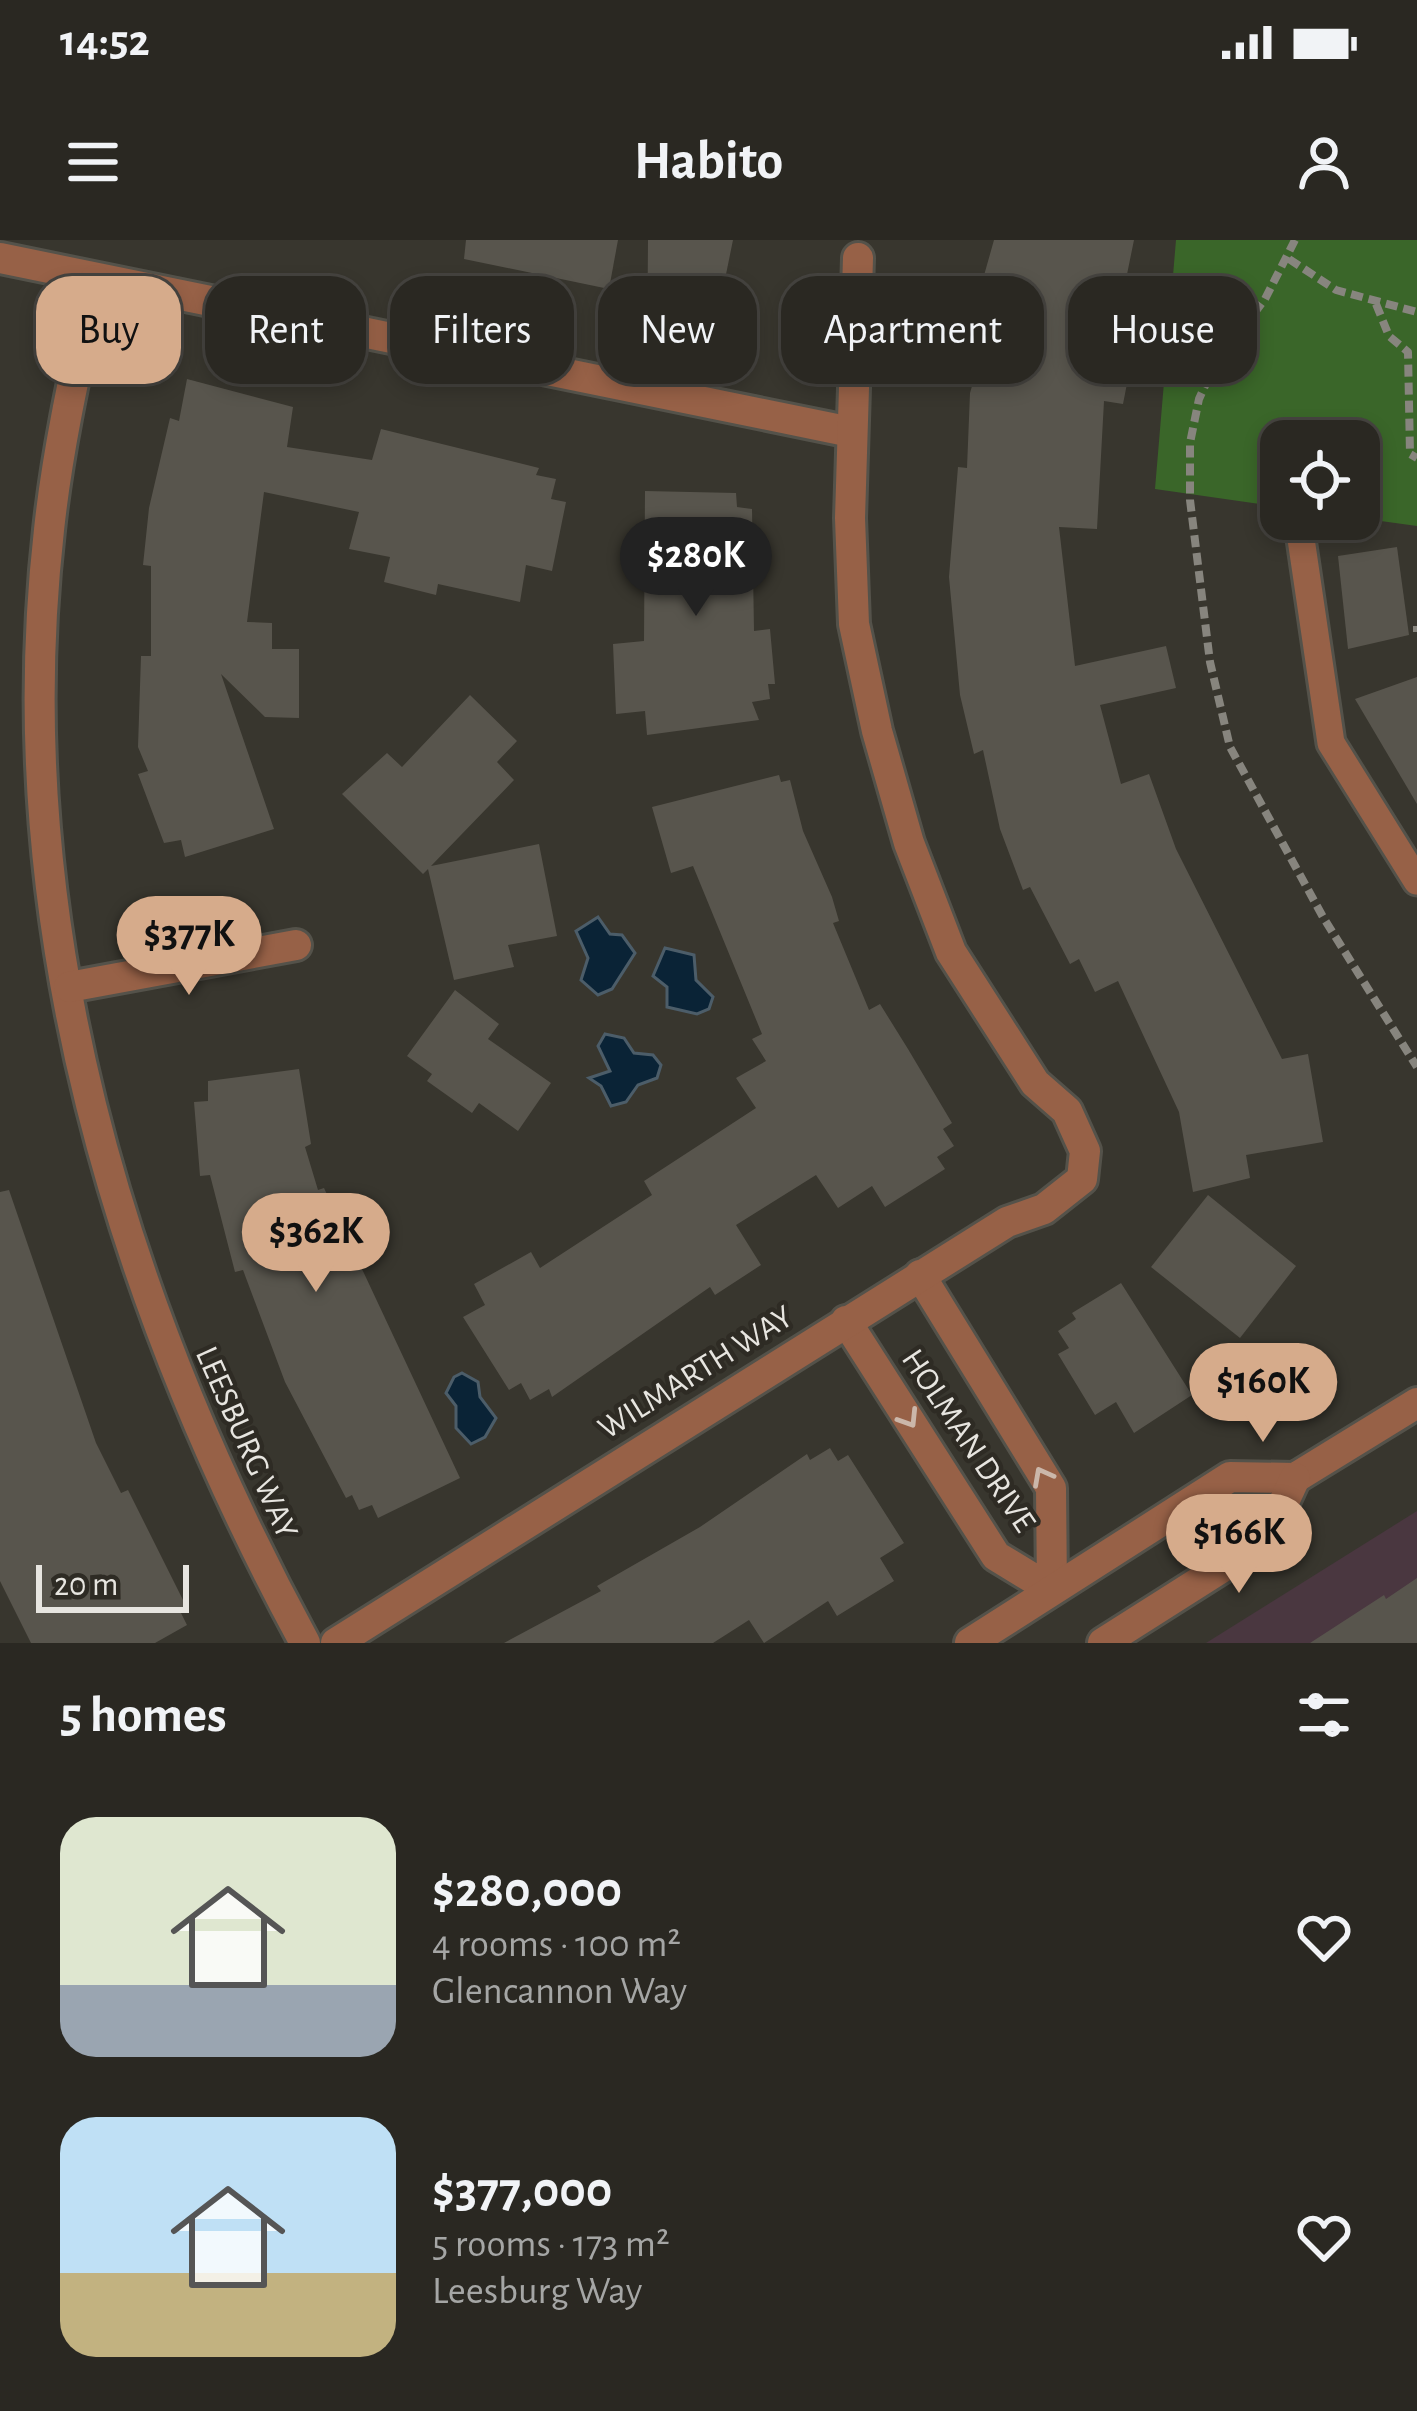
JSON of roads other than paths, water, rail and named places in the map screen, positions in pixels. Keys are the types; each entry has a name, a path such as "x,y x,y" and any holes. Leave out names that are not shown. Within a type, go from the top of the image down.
{"street":[{"path":"0,258 78,276"},
{"path":"181,297 851,432 858,258"},
{"name":"LEESBURG WAY","path":"72,384 49,532 42,657 51,903 92,1114 123,1232 157,1328 214,1462 305,1643"},
{"name":"WILMARTH WAY","path":"336,1643 920,1275 1007,1222 1067,1194 1082,1179 1085,1163 1067,1111 1035,1082 952,952 909,843 854,624 851,432"},
{"path":"69,987 296,944"},
{"name":"HOLMAN DRIVE","path":"920,1275 1051,1488 1052,1590"},
{"name":"HOLMAN DRIVE","path":"846,1321 996,1556 1052,1590"},
{"path":"970,1643 1230,1477 1295,1478 1417,1403"},
{"path":"1103,1643 1268,1539 1295,1478"}],"lane":[{"path":"1301,540 1331,743 1417,881"}],"water":[{"path":"598,917 610,934 622,935 635,953 612,989 598,995 581,980 588,958 576,931"},
{"path":"665,948 694,955 696,980 713,997 709,1009 697,1014 667,1007 667,987 653,976"},
{"path":"605,1034 624,1038 634,1053 653,1055 661,1065 657,1078 638,1085 626,1102 611,1106 601,1086 589,1078 610,1071 598,1046"},
{"path":"462,1373 478,1382 480,1397 496,1418 485,1437 471,1444 456,1428 456,1406 446,1393 454,1377"}]}
